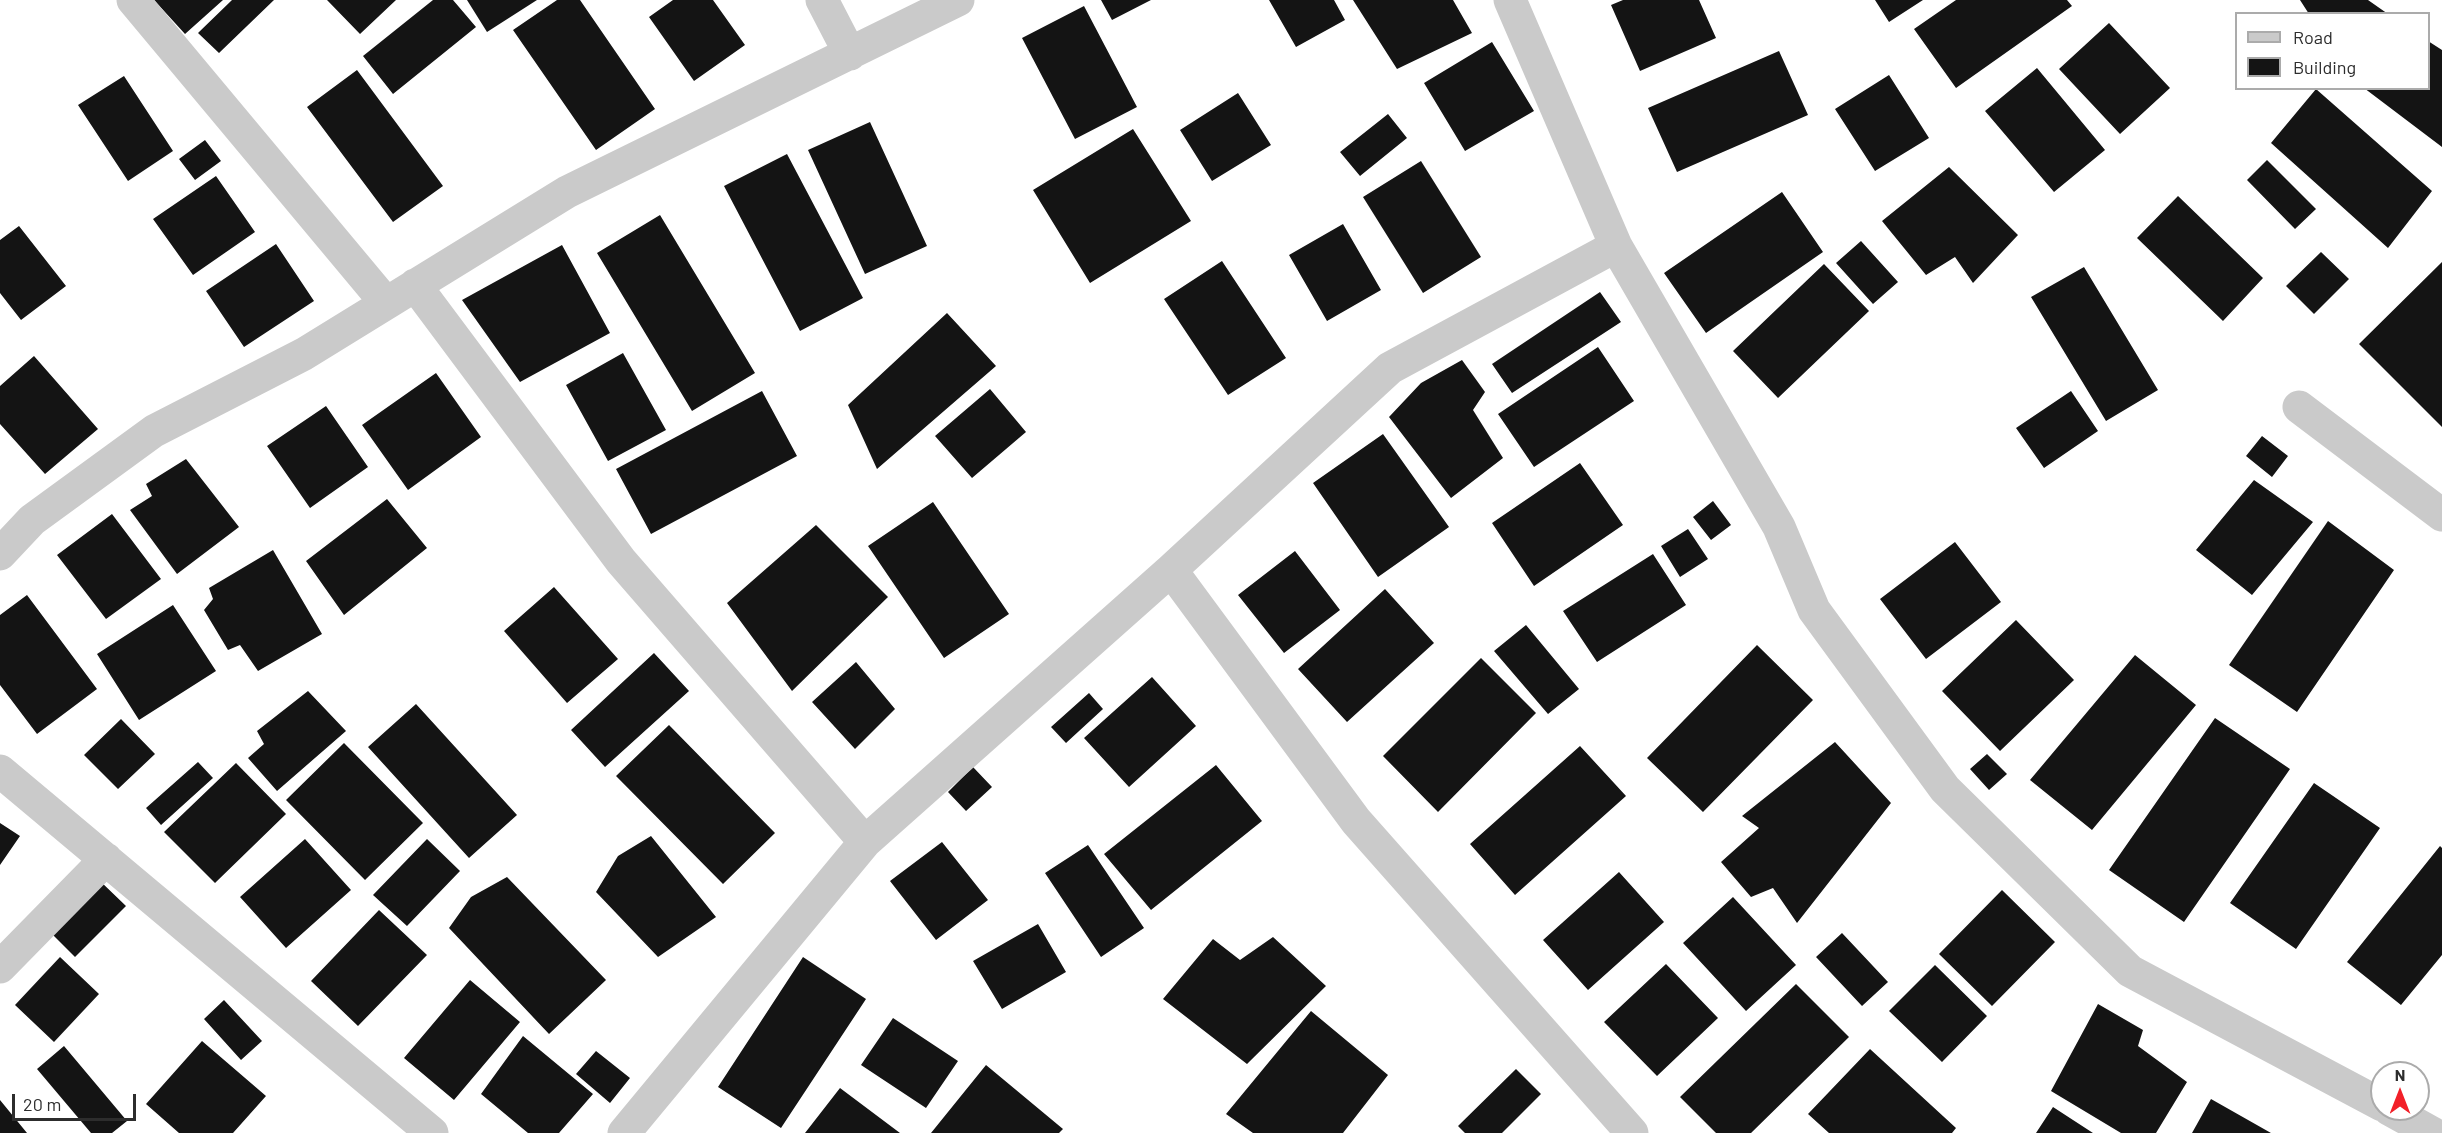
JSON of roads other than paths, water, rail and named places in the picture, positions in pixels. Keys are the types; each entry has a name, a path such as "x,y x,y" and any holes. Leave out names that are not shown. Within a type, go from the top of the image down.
{"street":[{"path":"133,0 387,303"},
{"path":"822,0 850,54"},
{"path":"0,554 32,520 154,432 304,354 567,192 958,0"},
{"path":"1510,0 1616,246 1779,527 1814,610 1945,789 2130,970 2370,1099"},
{"path":"632,1130 865,842 1171,570 1390,368 1616,246"},
{"path":"416,285 621,561 865,842"},
{"path":"2299,407 2442,516"},
{"path":"1171,570 1356,821 1632,1133"},
{"path":"0,771 432,1133"},
{"path":"0,967 106,859"},
{"path":"2410,1121 2432,1133"}]}
